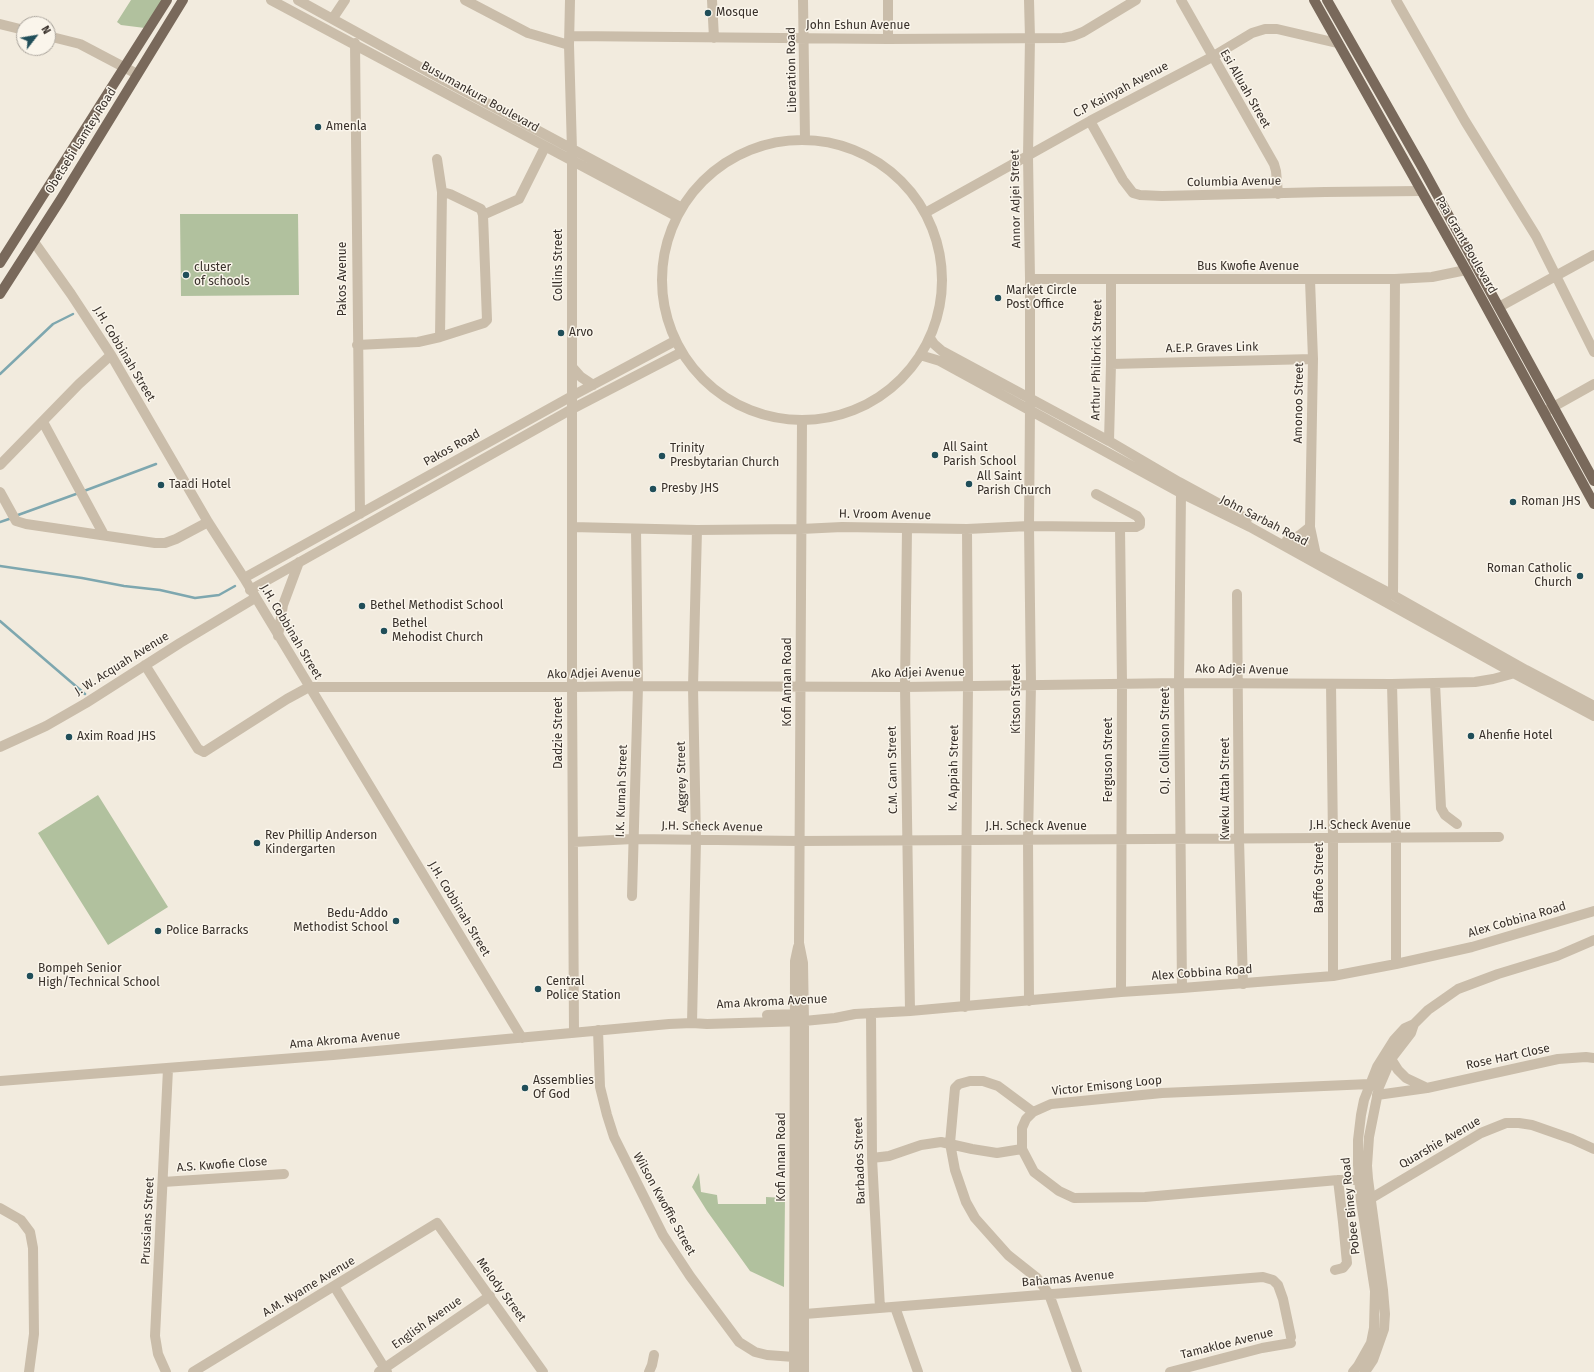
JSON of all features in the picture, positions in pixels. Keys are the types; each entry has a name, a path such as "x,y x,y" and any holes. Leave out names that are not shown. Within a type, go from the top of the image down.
{"main road":[{"name":"Obetsebi Lamtey Road","path":"0,262 167,0"},
{"name":"Obetsebi Lamtey Road","path":"0,294 34,242 183,0"},
{"name":"Paa Grant Boulevard","path":"1314,0 1420,191 1466,270 1594,504"},
{"name":"Paa Grant Boulevard","path":"1327,0 1406,139 1594,481"},
{"path":"1395,144 1406,139"}],"street":[{"name":"Busumankura Boulevard","path":"271,0 355,43 572,162 676,216"},
{"name":"Busumankura Boulevard","path":"298,0 572,150 682,208"},
{"path":"333,18 345,0"},
{"name":"John Eshun Avenue","path":"465,0 528,32 570,40 714,38 1063,38 1073,36 1136,0"},
{"path":"570,0 572,162"},
{"path":"712,0 714,38"},
{"name":"Liberation Road","path":"803,0 805,39 805,139"},
{"path":"888,0 888,39"},
{"name":"Annor Adjei Street","path":"1029,0 1030,38 1028,156 1030,398"},
{"name":"Esi Alluah Street","path":"1181,0 1274,164 1278,194"},
{"path":"1396,0 1465,121 1521,211 1594,352"},
{"path":"0,24 16,28"},
{"name":"C.P Kainyah Avenue","path":"925,212 1090,121 1212,57 1252,33 1265,29 1277,29 1337,43"},
{"path":"56,38 80,44 125,66 137,74"},
{"name":"Pakos Avenue","path":"355,43 357,345 360,514"},
{"name":"Columbia Avenue","path":"1090,121 1123,180 1133,193 1149,196 1162,196 1420,191"},
{"path":"805,139 841,145 875,160 903,183 925,212 936,238 941,266 942,295 936,322 930,338 904,378 876,400 842,415 802,421 775,418 744,408 716,391 680,353 673,342 663,300 663,257 676,216 699,184 730,159 766,144 805,139"},
{"path":"483,215 519,198 545,147"},
{"path":"437,159 442,192 440,337"},
{"name":"Collins Street","path":"572,162 572,409"},
{"path":"357,345 411,343 440,337 484,323 487,320 483,215 481,209 478,206 442,192"},
{"name":"J.H. Cobbinah Street","path":"34,242 71,294 111,355 208,522 244,578 522,1038"},
{"path":"1499,307 1594,255"},
{"name":"Bus Kwofie Avenue","path":"1030,279 1395,279 1432,277 1466,270"},
{"path":"1393,595 1395,279"},
{"name":"Arthur Philbrick Street","path":"1109,441 1111,280"},
{"name":"Amonoo Street","path":"1310,280 1313,359 1310,527 1316,555"},
{"name":"John Sarbah Road","path":"930,338 942,351 1109,441 1179,482 1393,595 1526,670 1594,706"},
{"name":"Pakos Road","path":"244,578 572,396 673,342"},
{"name":"Pakos Road","path":"253,594 299,562 572,409 680,353"},
{"path":"0,465 80,384 111,355"},
{"name":"John Sarbah Road","path":"920,355 940,361 1181,493 1250,527 1515,674 1594,716"},
{"name":"A.E.P. Graves Link","path":"1111,364 1313,359"},
{"path":"573,368 581,377 593,385"},
{"path":"1544,412 1594,384"},
{"name":"Kitson Street","path":"1029,1001 1028,840 1031,684 1029,526 1030,398"},
{"name":"Dadzie Street","path":"572,409 574,1032"},
{"name":"Kofi Annan Road","path":"794,1372 800,1017 803,963 799,943 802,421"},
{"path":"42,422 104,535"},
{"path":"0,492 16,521 26,524 155,543 165,543 176,539 208,522"},
{"name":"O.J. Collinson Street","path":"1181,493 1179,683 1182,988"},
{"name":"H. Vroom Avenue","path":"572,527 697,530 842,527 966,529 1029,526 1120,528 1136,527 1140,525 1140,520 1137,516 1096,494"},
{"path":"1287,540 1294,539 1310,527"},
{"name":"Ferguson Street","path":"1120,528 1122,683 1121,992"},
{"name":"I.K. Kumah Street","path":"632,896 638,686 636,529"},
{"name":"C.M. Cann Street","path":"907,529 905,687 910,1011"},
{"name":"K. Appiah Street","path":"965,1007 968,685 966,529"},
{"name":"Aggrey Street","path":"692,1023 696,840 693,687 697,530"},
{"path":"278,636 283,605 299,562"},
{"name":"J. W. Acquah Avenue","path":"0,747 46,726 86,703 253,594"},
{"name":"Kweku Attah Street","path":"1237,594 1239,839 1243,984"},
{"path":"145,665 198,749 204,752 287,699 309,687"},
{"name":"Ako Adjei Avenue","path":"309,687 905,687 1122,683 1392,684 1475,682 1515,674 1526,670"},
{"path":"1435,683 1441,808 1445,815 1457,824"},
{"name":"Baffoe Street","path":"1331,684 1333,976"},
{"path":"1392,684 1396,839 1396,964"},
{"name":"J.H. Scheck Avenue","path":"573,842 633,839 800,842 1396,839 1499,837"},
{"name":"Alex Cobbina Road","path":"800,1017 835,1018 855,1014 965,1007 1121,992 1243,984 1333,976 1472,947 1594,911"},
{"name":"Pobee Biney Road","path":"1353,1372 1371,1343 1374,1328 1375,1291 1358,1165 1358,1140 1364,1100 1377,1067 1394,1040 1406,1028 1414,1024 1428,1010 1458,989 1498,974 1557,956 1594,940"},
{"name":"Barbados Street","path":"871,1013 872,1158 880,1308"},
{"name":"Kofi Annan Road","path":"800,1017 805,1314 804,1372"},
{"name":"Ama Akroma Avenue","path":"0,1081 168,1069 522,1038 574,1032 692,1023 707,1018 800,1017"},
{"name":"Pobee Biney Road","path":"1365,1372 1373,1360 1384,1329 1385,1314 1367,1166 1373,1113 1379,1087 1392,1059 1411,1032 1414,1024"},
{"name":"Wilson Kwoffie Street","path":"598,1030 600,1087 607,1116 614,1137 664,1235 690,1276 739,1342 755,1352 767,1355 794,1357"},
{"name":"Rose Hart Close","path":"1377,1095 1427,1088 1558,1059 1586,1057 1594,1058"},
{"path":"1392,1059 1398,1070 1406,1078 1427,1088"},
{"name":"Prussians Street","path":"166,1372 158,1354 155,1336 168,1069"},
{"path":"1077,1372 1049,1294 1037,1278 1008,1255 975,1218 966,1202 955,1170 950,1143 955,1088 959,1084 970,1081 983,1081 998,1086 1033,1112 1026,1119 1022,1128 1022,1149 1034,1172 1059,1191 1074,1198 1145,1197 1338,1180 1360,1180"},
{"name":"Victor Emisong Loop","path":"1033,1112 1051,1104 1162,1093 1370,1084"},
{"name":"Quarshie Avenue","path":"1370,1199 1481,1133 1506,1123 1519,1122 1532,1125 1572,1139 1594,1149"},
{"path":"872,1158 889,1156 921,1145 940,1142 997,1153 1022,1149"},
{"name":"A.S. Kwofie Close","path":"163,1182 284,1174"},
{"path":"1335,1270 1343,1268 1346,1263 1344,1222 1338,1180"},
{"path":"0,1208 21,1220 30,1232 33,1248 34,1334 29,1372"},
{"name":"A.M. Nyame Avenue","path":"193,1372 437,1223"},
{"name":"Melody Street","path":"437,1223 543,1372"},
{"name":"Bahamas Avenue","path":"805,1314 1263,1277 1273,1280 1278,1285 1283,1299 1291,1340"},
{"path":"334,1286 384,1371"},
{"name":"English Avenue","path":"384,1371 490,1296"},
{"path":"895,1307 918,1372"},
{"name":"Tamakloe Avenue","path":"1170,1372 1291,1340"},
{"path":"649,1372 654,1355"}],"green space":[{"path":"131,0 162,0 145,28 121,25 117,22"},
{"path":"180,214 298,214 299,295 181,296"},
{"path":"98,795 168,907 108,945 38,833"},
{"path":"699,1173 701,1192 717,1195 718,1204 766,1204 766,1197 785,1198 784,1287 750,1271 707,1211 692,1187"}],"waterway":[{"path":"0,374 53,324 73,314"},
{"path":"84,491 156,464"},
{"path":"18,515 76,494"},
{"path":"0,522 9,519"},
{"path":"0,566 82,578 124,586 160,590 195,598 219,595 235,586"},
{"path":"0,621 85,694"}],"place":[{"name":"Mosque","path":"708,13"},
{"name":"Amenla","path":"318,127"},
{"name":"cluster of schools","path":"186,275"},
{"name":"Market Circle Post Office","path":"998,298"},
{"name":"Arvo","path":"561,333"},
{"name":"All Saint Parish School","path":"935,455"},
{"name":"Trinity Presbytarian Church","path":"662,456"},
{"name":"All Saint Parish Church","path":"969,484"},
{"name":"Taadi Hotel","path":"161,485"},
{"name":"Presby JHS","path":"653,489"},
{"name":"Roman JHS","path":"1513,502"},
{"name":"Roman Catholic Church","path":"1580,576"},
{"name":"Bethel Methodist School","path":"362,606"},
{"name":"Bethel Mehodist Church","path":"384,631"},
{"name":"Ahenfie Hotel","path":"1471,736"},
{"name":"Axim Road JHS","path":"69,737"},
{"name":"Rev Phillip Anderson Kindergarten","path":"257,843"},
{"name":"Bedu-Addo Methodist School","path":"396,921"},
{"name":"Police Barracks","path":"158,931"},
{"name":"Bompeh Senior High/Technical School","path":"30,976"},
{"name":"Central Police Station","path":"538,989"},
{"name":"Assemblies Of God","path":"525,1088"}]}
